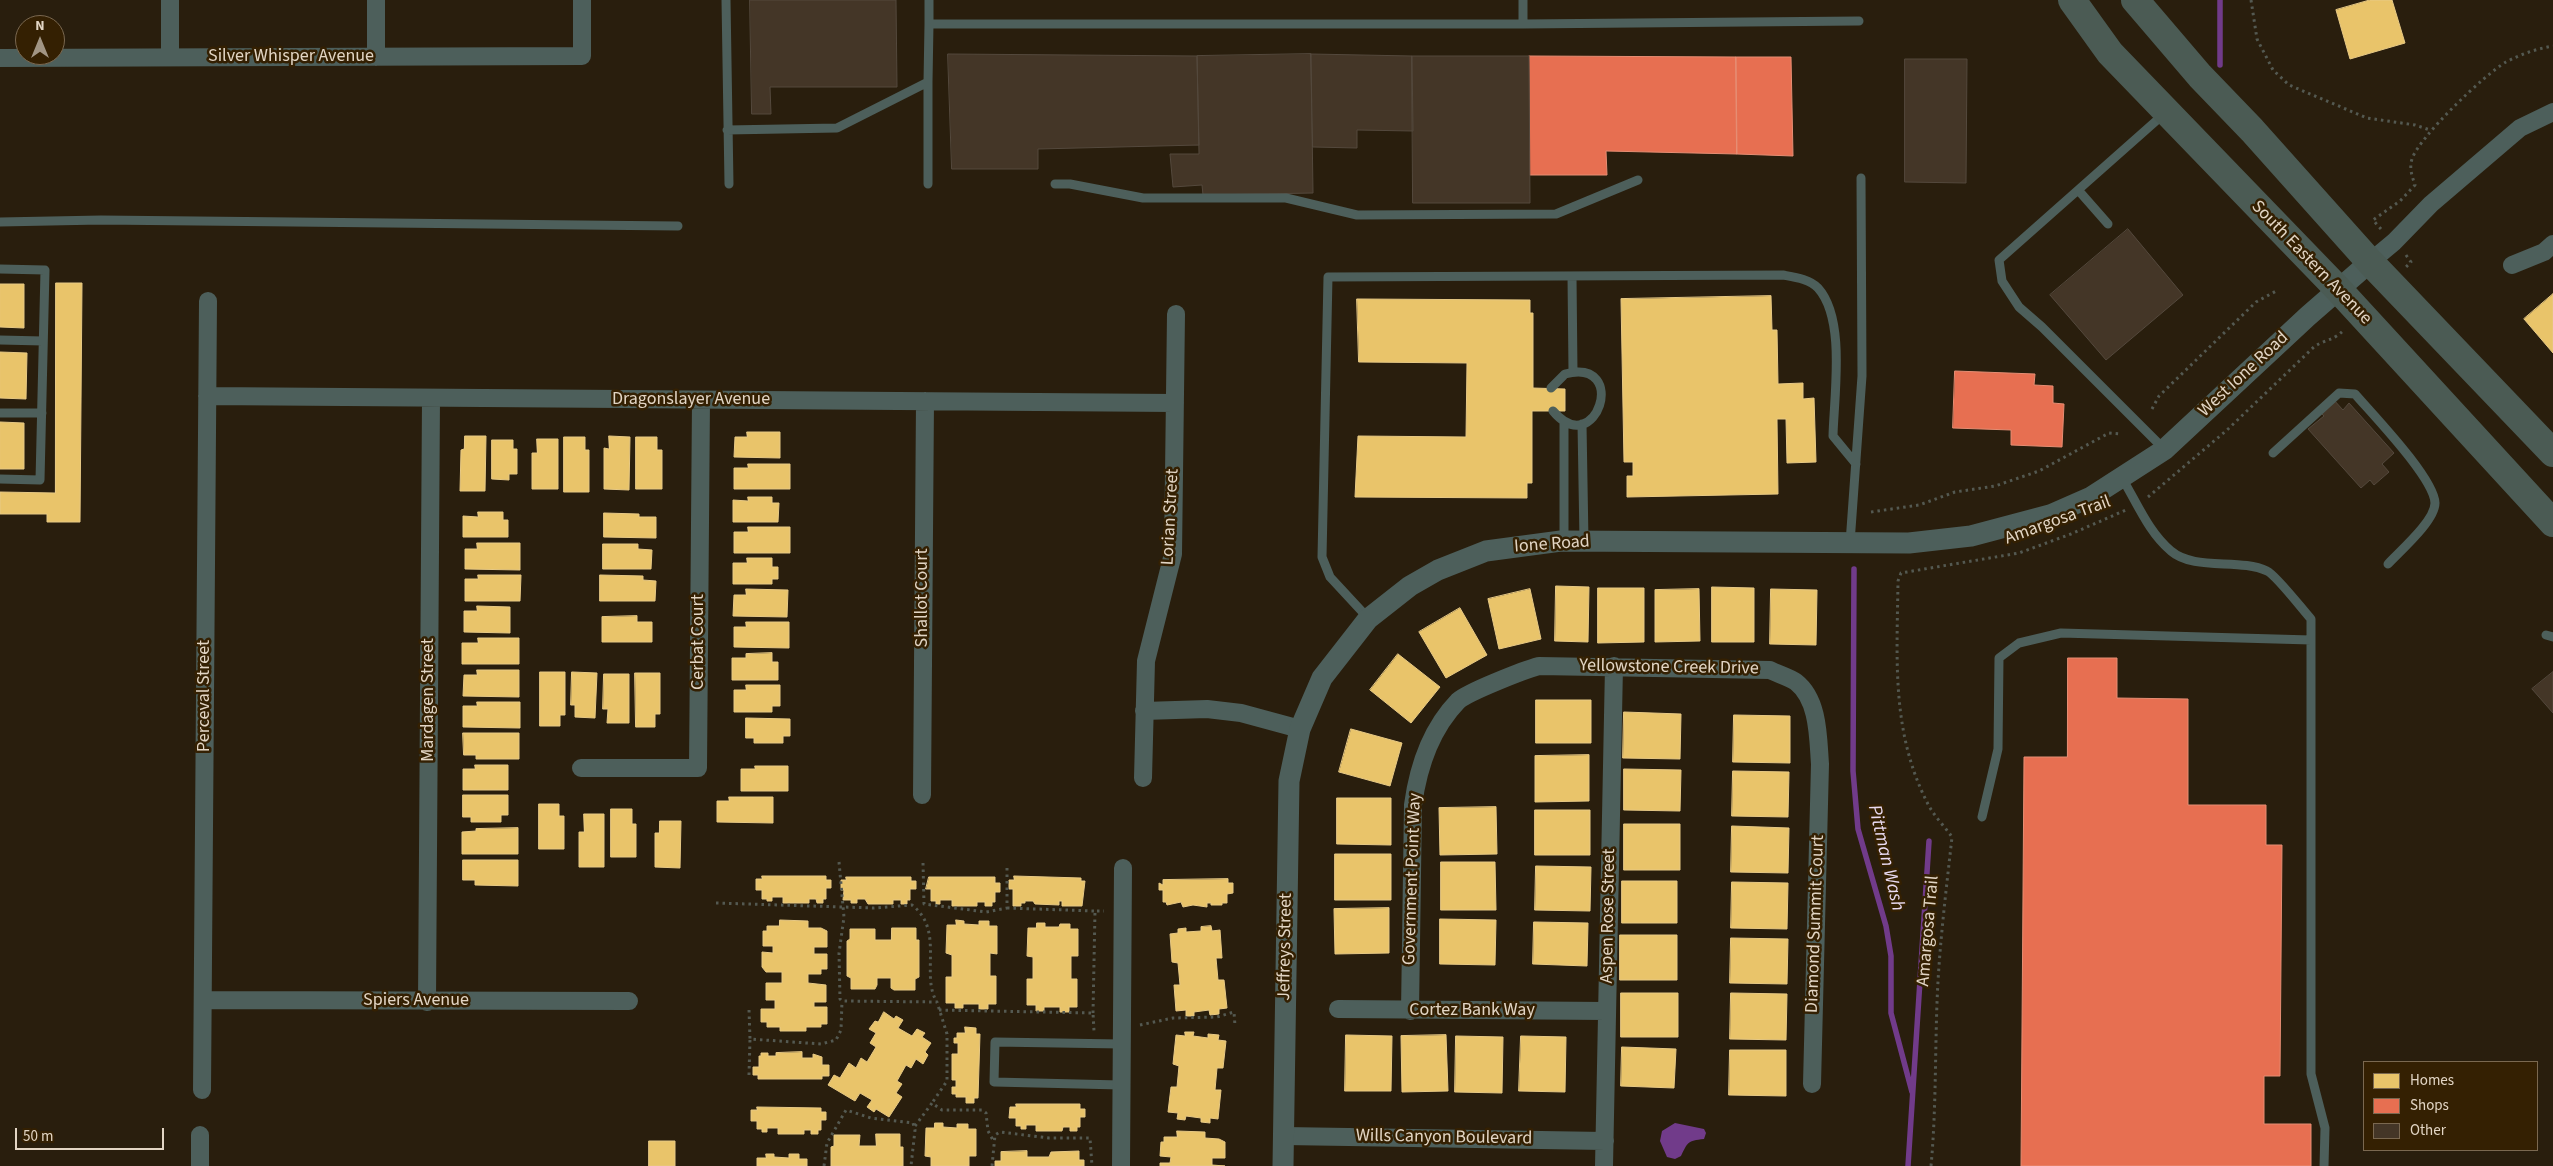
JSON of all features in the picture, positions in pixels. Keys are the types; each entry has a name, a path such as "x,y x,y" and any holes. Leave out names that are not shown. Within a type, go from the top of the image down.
{"main road":[{"name":"South Eastern Avenue","path":"2072,0 2110,53 2165,113 2338,289 2553,524"},
{"path":"2136,0 2200,76 2252,130 2390,284 2553,453"}],"street":[{"path":"170,0 170,57"},
{"path":"376,0 376,57"},
{"name":"Silver Whisper Avenue","path":"0,58 582,56 582,0"},
{"name":"West Ione Road","path":"1887,544 1971,536 2050,515 2091,497 2122,478 2164,450 2338,289 2394,242 2431,204 2520,128 2553,112"},
{"path":"2512,265 2544,252 2553,244"},
{"name":"Perceval Street","path":"202,1090 208,301"},
{"name":"Lorian Street","path":"1143,778 1146,661 1173,554 1176,314"},
{"name":"Dragonslayer Avenue","path":"207,396 1175,403"},
{"name":"Mardagen Street","path":"427,1002 431,398"},
{"name":"Cerbat Court","path":"581,768 698,768 700,400"},
{"name":"Shallot Court","path":"922,795 925,401"},
{"name":"Ione Road","path":"1300,730 1322,678 1368,619 1410,586 1438,570 1486,551 1574,541 1887,544"},
{"name":"Yellowstone Creek Drive","path":"1460,700 1524,670 1539,666 1770,670 1796,682 1810,701 1816,724 1820,764"},
{"name":"Aspen Rose Street","path":"1604,1166 1614,666"},
{"name":"Government Point Way","path":"1410,1011 1413,805 1418,772 1440,724 1460,700"},
{"path":"1144,711 1207,709 1242,713 1300,730"},
{"name":"Jeffreys Street","path":"1283,1166 1289,782 1300,730"},
{"name":"Diamond Summit Court","path":"1812,1084 1820,764"},
{"path":"1121,1166 1123,868"},
{"name":"Spiers Avenue","path":"203,1000 629,1001"},
{"name":"Cortez Bank Way","path":"1338,1009 1607,1011"},
{"path":"200,1135 200,1166"},
{"name":"Wills Canyon Boulevard","path":"1284,1136 1605,1141"}],"lane":[{"path":"726,0 729,184"},
{"path":"928,184 929,0"},
{"path":"1523,0 1523,24"},
{"path":"928,24 1523,24 1859,21"},
{"path":"727,130 837,128 928,82"},
{"path":"2164,450 2042,327 2019,307 2002,282 2000,260 2165,113"},
{"path":"1850,543 1862,376 1861,178"},
{"path":"1055,184 1070,184 1143,198 1286,198 1357,215 1556,214 1638,180"},
{"path":"2079,191 2108,224"},
{"path":"0,222 101,220 678,226"},
{"path":"0,269 45,270 40,480 0,479"},
{"path":"1368,619 1330,577 1322,557 1328,277 1783,275 1799,278 1818,287 1828,302 1836,328 1834,439 1856,464"},
{"path":"1572,276 1573,372"},
{"path":"0,340 43,341"},
{"path":"1551,388 1558,378 1573,372 1590,375 1602,389 1603,398 1597,415 1582,424 1564,422 1553,411"},
{"path":"2273,453 2340,393 2355,394 2405,452 2428,483 2435,503 2430,516 2388,564"},
{"path":"0,413 42,413"},
{"path":"1564,422 1574,541"},
{"path":"1574,541 1582,424"},
{"path":"2122,478 2156,535 2172,553 2200,563 2236,564 2268,571 2311,619 2311,1074 2325,1128 2324,1166"},
{"path":"1982,817 1998,749 1999,658 2019,643 2061,633 2311,640"},
{"path":"1121,1085 994,1082 995,1042 1122,1044"}],"path":[{"path":"2251,0 2257,39 2273,70 2289,85 2367,118 2430,130"},
{"path":"2390,284 2411,262 2373,220 2400,200 2414,185 2410,171 2412,158 2430,130 2504,63 2531,50 2553,46"},
{"path":"2152,409 2159,396 2256,302 2278,290"},
{"name":"Amargosa Trail","path":"1931,1166 1936,1116 1937,1002 1943,910 1952,837 1930,807 1917,777 1901,724 1897,692 1898,581 1901,573 2019,552 2071,534 2138,504 2157,491 2227,430 2315,346 2326,339 2336,338 2360,313"},
{"path":"1871,512 1919,506 1955,492 1996,486 2038,471 2109,433 2121,434"},
{"path":"750,1039 821,1044 836,1040 841,1030 842,1001 840,999 839,952 844,906 840,887 839,862"},
{"path":"923,863 924,904"},
{"path":"1007,865 1007,908"},
{"path":"716,903 874,908 912,905 915,907 926,923 932,963 933,996 948,1034 948,1081 915,1126 911,1166"},
{"path":"915,907 924,904 986,912 1007,908 1122,910"},
{"path":"1094,1044 1095,911"},
{"path":"842,1001 936,1002"},
{"path":"749,1075 750,1010"},
{"path":"940,1010 1093,1013"},
{"path":"1122,1024 1144,1025 1173,1018 1217,1017 1234,1012 1234,1026"},
{"path":"932,1103 942,1110 982,1110 986,1113 988,1131 994,1142"},
{"path":"824,1166 827,1143 846,1110 871,1118 913,1123 915,1126"},
{"path":"992,1166 995,1135 1000,1132 1049,1138 1090,1138 1092,1166"}],"shaded area":[{"path":"1675,1123 1704,1129 1706,1133 1704,1139 1689,1143 1681,1156 1675,1159 1667,1157 1660,1141 1662,1131"}],"building: Homes":[{"path":"2370,0 2392,0 2405,43 2350,59 2336,10"},
{"path":"56,283 82,283 80,522 47,522 47,514 0,514 0,492 55,493"},
{"path":"0,284 24,284 24,328 0,327"},
{"path":"2553,294 2553,353 2524,319"},
{"path":"1771,296 1772,330 1777,330 1778,384 1803,383 1803,399 1814,398 1816,462 1787,463 1786,419 1777,419 1778,494 1627,497 1627,476 1633,476 1633,462 1624,462 1621,299"},
{"path":"1357,299 1530,300 1530,313 1533,313 1533,388 1565,389 1565,411 1532,411 1532,483 1527,483 1527,498 1355,497 1358,436 1466,437 1467,363 1359,362"},
{"path":"0,352 27,353 26,399 0,398"},
{"path":"0,422 24,423 24,469 0,469"},
{"path":"747,432 780,432 780,458 734,457 735,437 747,437"},
{"path":"465,436 486,436 485,491 460,491 461,450 464,449"},
{"path":"609,436 630,437 629,490 604,489 604,448 609,449"},
{"path":"564,437 585,437 585,450 589,450 589,492 564,492"},
{"path":"636,437 657,437 657,450 662,450 662,489 636,489"},
{"path":"537,439 558,439 558,489 532,489 532,453 537,453"},
{"path":"492,440 513,440 513,449 517,449 517,474 509,474 509,480 492,479"},
{"path":"748,464 790,464 790,489 734,489 734,468 748,468"},
{"path":"748,497 772,497 772,503 779,503 778,522 733,522 733,500 748,501"},
{"path":"478,512 503,512 503,520 508,520 508,537 463,537 463,516 478,517"},
{"path":"604,513 639,514 639,517 656,517 656,538 604,537"},
{"path":"748,527 790,527 790,553 734,553 734,532 748,532"},
{"path":"477,543 520,543 520,570 465,569 465,549 477,549"},
{"path":"603,544 638,544 638,549 652,550 651,569 603,569"},
{"path":"747,558 772,558 772,567 778,567 778,579 772,579 772,584 733,584 733,563 747,563"},
{"path":"478,575 521,575 520,601 465,601 465,579 478,579"},
{"path":"600,575 643,576 643,580 656,581 655,601 600,601"},
{"path":"1556,586 1589,587 1588,642 1555,641"},
{"path":"1712,587 1754,588 1754,642 1712,642"},
{"path":"1598,588 1644,588 1644,642 1598,643"},
{"path":"746,589 788,590 787,617 733,616 734,595 746,595"},
{"path":"1530,589 1541,639 1499,649 1488,599"},
{"path":"1699,589 1700,641 1655,642 1655,590"},
{"path":"1771,589 1817,590 1816,645 1770,644"},
{"path":"477,606 510,607 510,633 464,632 464,611 477,611"},
{"path":"1460,608 1487,655 1446,678 1419,632"},
{"path":"637,616 637,622 652,622 652,642 602,642 602,617"},
{"path":"746,622 789,622 789,648 734,647 734,627 746,627"},
{"path":"478,638 519,638 519,664 462,664 462,643 478,643"},
{"path":"772,653 772,662 778,662 778,680 732,680 732,658 746,658 746,654"},
{"path":"1398,654 1440,687 1411,723 1370,690"},
{"path":"477,670 519,670 519,697 463,696 464,675 477,675"},
{"path":"540,672 565,672 565,715 560,715 560,726 540,726"},
{"path":"572,672 597,673 595,718 575,717 575,705 571,705"},
{"path":"635,673 660,673 660,714 655,714 655,727 636,727"},
{"path":"604,674 629,674 629,723 607,723 608,709 603,709"},
{"path":"746,685 780,685 780,706 772,706 772,712 734,712 734,690 746,690"},
{"path":"1536,700 1591,700 1591,743 1536,743"},
{"path":"477,702 520,702 520,728 463,727 463,706 477,706"},
{"path":"1624,712 1681,714 1680,759 1623,758"},
{"path":"1734,715 1790,716 1790,763 1733,762"},
{"path":"746,718 790,719 790,736 783,736 783,743 754,743 754,738 746,738"},
{"path":"1351,729 1402,743 1390,786 1339,772"},
{"path":"463,733 519,733 519,759 476,759 476,755 464,755"},
{"path":"1589,755 1589,801 1535,802 1535,756"},
{"path":"475,765 508,765 508,790 463,790 463,769 475,769"},
{"path":"755,766 788,766 788,791 741,791 741,769 755,769"},
{"path":"1624,769 1681,770 1680,811 1624,810"},
{"path":"1733,771 1789,772 1788,817 1732,816"},
{"path":"463,795 508,795 508,815 501,815 501,822 471,822 471,817 463,817"},
{"path":"729,797 773,797 773,823 717,822 717,801 729,801"},
{"path":"1337,798 1391,798 1391,845 1337,844"},
{"path":"539,804 559,804 559,816 564,816 564,849 539,849"},
{"path":"1496,807 1497,854 1440,855 1439,808"},
{"path":"611,809 632,809 632,824 636,824 636,857 611,857"},
{"path":"1535,810 1590,810 1590,855 1535,855"},
{"path":"584,814 604,814 604,867 579,867 579,832 584,832"},
{"path":"660,821 681,821 680,868 655,867 655,833 659,833"},
{"path":"1624,824 1680,824 1680,870 1624,870"},
{"path":"1732,826 1789,828 1788,873 1731,872"},
{"path":"518,828 518,854 462,854 462,832 476,831 476,829"},
{"path":"1335,854 1391,854 1391,900 1335,900"},
{"path":"463,860 518,860 518,886 475,885 475,880 463,880"},
{"path":"1441,862 1495,862 1496,910 1441,910"},
{"path":"1536,866 1591,867 1590,911 1535,910"},
{"path":"762,876 826,876 826,880 831,880 831,888 826,888 826,899 823,899 823,903 817,903 816,899 809,899 809,903 783,903 783,897 772,897 772,901 767,901 767,899 762,899 762,890 756,890 756,879 762,879"},
{"path":"1014,876 1081,878 1081,881 1085,881 1082,906 1062,906 1062,901 1059,901 1059,905 1035,904 1033,901 1025,901 1025,903 1021,903 1021,906 1013,906 1013,889 1009,889 1009,880 1014,880"},
{"path":"846,877 911,877 911,881 916,881 916,889 910,889 910,900 907,900 907,904 901,904 901,900 893,900 893,904 868,904 865,899 857,899 857,903 851,903 851,900 843,900 844,890 841,890 841,880 846,880"},
{"path":"929,877 995,877 995,883 1000,883 1000,892 995,892 995,902 992,902 992,906 985,906 985,902 977,902 977,906 952,906 952,900 940,900 940,904 936,904 936,901 931,901 931,889 926,889"},
{"path":"1228,879 1228,883 1233,883 1233,893 1227,894 1227,903 1222,903 1222,905 1207,903 1207,907 1193,905 1183,907 1181,902 1167,905 1166,902 1163,902 1163,890 1159,890 1159,883 1163,885 1163,880"},
{"path":"1622,881 1677,881 1677,923 1622,923"},
{"path":"1732,882 1788,883 1787,929 1731,928"},
{"path":"1389,908 1389,953 1335,954 1334,909"},
{"path":"1440,919 1496,920 1495,965 1440,964"},
{"path":"780,920 808,921 808,928 821,928 827,931 827,947 814,947 814,954 827,954 827,969 821,969 821,974 808,974 808,983 826,985 826,1002 814,1002 814,1007 827,1007 827,1024 821,1024 821,1027 806,1027 806,1031 780,1031 780,1027 767,1027 767,1022 761,1022 761,1009 775,1009 775,1000 766,1000 766,983 782,983 782,972 766,972 762,967 762,952 773,953 773,946 763,946 763,931 767,931 767,926 779,926"},
{"path":"956,920 964,921 964,924 979,925 979,921 989,921 989,926 997,926 997,954 990,953 990,976 996,976 996,1004 988,1004 988,1009 979,1009 979,1004 963,1004 963,1008 955,1008 955,1003 946,1003 946,977 952,977 952,955 946,953 947,925 956,925"},
{"path":"1534,922 1588,923 1587,966 1533,964"},
{"path":"1037,923 1045,923 1045,927 1059,927 1060,924 1070,924 1070,929 1078,929 1078,956 1071,956 1071,979 1077,979 1077,1007 1069,1007 1069,1012 1060,1012 1060,1007 1044,1007 1044,1011 1036,1011 1036,1005 1027,1005 1027,979 1033,979 1033,957 1027,956 1028,928 1036,928"},
{"path":"1211,926 1212,931 1220,930 1222,958 1216,958 1218,980 1224,980 1227,1008 1219,1009 1219,1014 1210,1015 1209,1010 1194,1012 1194,1016 1186,1016 1186,1010 1176,1011 1174,985 1180,985 1178,963 1172,962 1170,934 1178,933 1178,929 1186,928 1186,932 1201,931 1201,927"},
{"path":"892,928 916,928 916,940 919,940 919,977 915,979 915,990 894,990 891,988 891,978 877,978 875,989 851,989 851,978 847,976 847,941 850,939 850,929 875,929 875,940 891,940"},
{"path":"1620,935 1677,935 1677,980 1620,980"},
{"path":"1731,938 1788,939 1787,984 1730,983"},
{"path":"1621,993 1678,993 1678,1037 1621,1037"},
{"path":"1731,993 1787,994 1786,1040 1730,1039"},
{"path":"884,1012 894,1019 896,1016 903,1020 898,1028 912,1036 917,1029 925,1033 922,1037 931,1043 925,1052 928,1055 923,1064 916,1059 911,1068 906,1065 897,1081 902,1084 896,1093 902,1097 889,1117 876,1109 874,1112 867,1107 872,1100 860,1093 855,1101 828,1085 834,1075 840,1078 849,1063 856,1068 861,1058 867,1062 876,1047 870,1043 876,1033 869,1029 875,1021 878,1022"},
{"path":"965,1027 976,1028 976,1034 980,1034 978,1098 974,1098 974,1103 966,1103 966,1097 956,1097 956,1094 952,1094 952,1087 956,1087 956,1080 952,1080 952,1054 958,1054 958,1043 954,1043 954,1038 957,1038 957,1033 965,1033"},
{"path":"1185,1032 1194,1032 1193,1036 1208,1038 1208,1034 1219,1035 1218,1040 1226,1041 1223,1068 1217,1068 1215,1090 1221,1090 1218,1119 1210,1118 1210,1123 1201,1122 1201,1118 1186,1116 1185,1120 1177,1119 1178,1113 1168,1112 1171,1087 1177,1087 1179,1066 1173,1064 1176,1035 1185,1036"},
{"path":"1346,1035 1392,1036 1391,1091 1345,1091"},
{"path":"1446,1035 1448,1091 1402,1092 1401,1036"},
{"path":"1456,1036 1503,1037 1502,1093 1455,1092"},
{"path":"1521,1036 1566,1037 1565,1092 1519,1091"},
{"path":"1622,1047 1676,1049 1674,1088 1621,1086"},
{"path":"1730,1050 1786,1050 1786,1096 1729,1095"},
{"path":"802,1052 802,1058 813,1058 813,1054 822,1057 822,1065 829,1065 829,1076 822,1076 822,1079 758,1079 758,1075 753,1075 753,1067 759,1067 759,1056 761,1056 761,1053 768,1053 768,1056 776,1056 776,1053"},
{"path":"1016,1104 1080,1104 1080,1109 1085,1109 1085,1117 1080,1117 1080,1127 1077,1127 1077,1131 1070,1131 1070,1127 1063,1127 1062,1131 1036,1131 1036,1125 1026,1125 1026,1129 1021,1129 1021,1126 1016,1126 1016,1118 1009,1118 1010,1107 1016,1107"},
{"path":"757,1107 821,1108 821,1112 826,1112 826,1120 821,1120 821,1130 818,1130 818,1134 811,1134 811,1130 804,1130 804,1134 778,1134 778,1128 767,1128 767,1132 762,1132 762,1129 757,1129 757,1121 751,1121 751,1110 757,1110"},
{"path":"935,1123 943,1123 943,1127 957,1128 957,1124 968,1124 968,1129 976,1129 976,1156 969,1156 969,1166 931,1166 931,1157 925,1156 926,1128 934,1128"},
{"path":"1177,1131 1205,1132 1205,1138 1219,1139 1225,1142 1225,1158 1212,1158 1212,1165 1225,1166 1160,1166 1160,1163 1170,1163 1171,1157 1160,1156 1161,1142 1164,1142 1164,1137 1177,1137"},
{"path":"876,1134 900,1134 900,1147 903,1147 903,1166 831,1166 831,1147 834,1146 834,1135 860,1135 859,1146 876,1146"},
{"path":"649,1141 675,1141 675,1166 649,1166"},
{"path":"1027,1151 1027,1157 1049,1157 1051,1152 1079,1151 1079,1160 1084,1160 1084,1166 995,1166 995,1161 1001,1161 1001,1152"},
{"path":"766,1154 774,1154 774,1157 789,1158 789,1154 799,1154 799,1159 807,1159 807,1166 757,1166 757,1158 766,1158"}],"building: Shops":[{"path":"1529,56 1736,57 1737,154 1606,151 1607,175 1530,175"},
{"path":"1736,57 1791,57 1793,156 1737,154"},
{"path":"1955,371 2035,374 2034,385 2053,386 2053,403 2064,404 2062,447 2011,445 2011,430 1953,428"},
{"path":"2068,658 2117,658 2117,698 2188,699 2188,805 2266,805 2266,845 2282,845 2280,1076 2264,1076 2264,1124 2311,1124 2311,1166 2021,1166 2024,757 2067,757"}],"building: Other":[{"path":"750,0 896,0 897,87 770,87 771,114 752,114"},
{"path":"948,54 1197,56 1199,145 1038,149 1038,169 952,169"},
{"path":"1311,54 1313,193 1203,195 1202,185 1173,187 1170,154 1199,154 1197,56"},
{"path":"1311,54 1412,56 1413,131 1357,130 1357,148 1313,147"},
{"path":"1412,56 1529,56 1530,203 1413,203"},
{"path":"1905,59 1967,59 1966,183 1905,182"},
{"path":"2128,229 2183,295 2106,360 2050,295"},
{"path":"2333,399 2343,410 2349,403 2394,453 2382,464 2389,472 2374,485 2370,480 2361,488 2308,429 2324,416 2319,411"},
{"path":"2553,672 2553,713 2532,689"}],"waterway":[{"name":"Pittman Wash","path":"2220,0 2220,65"},
{"name":"Pittman Wash","path":"1854,569 1853,771 1858,829 1886,926 1891,956 1891,1013 1912,1092"},
{"name":"Pittman Wash","path":"1908,1166 1929,841"}]}
